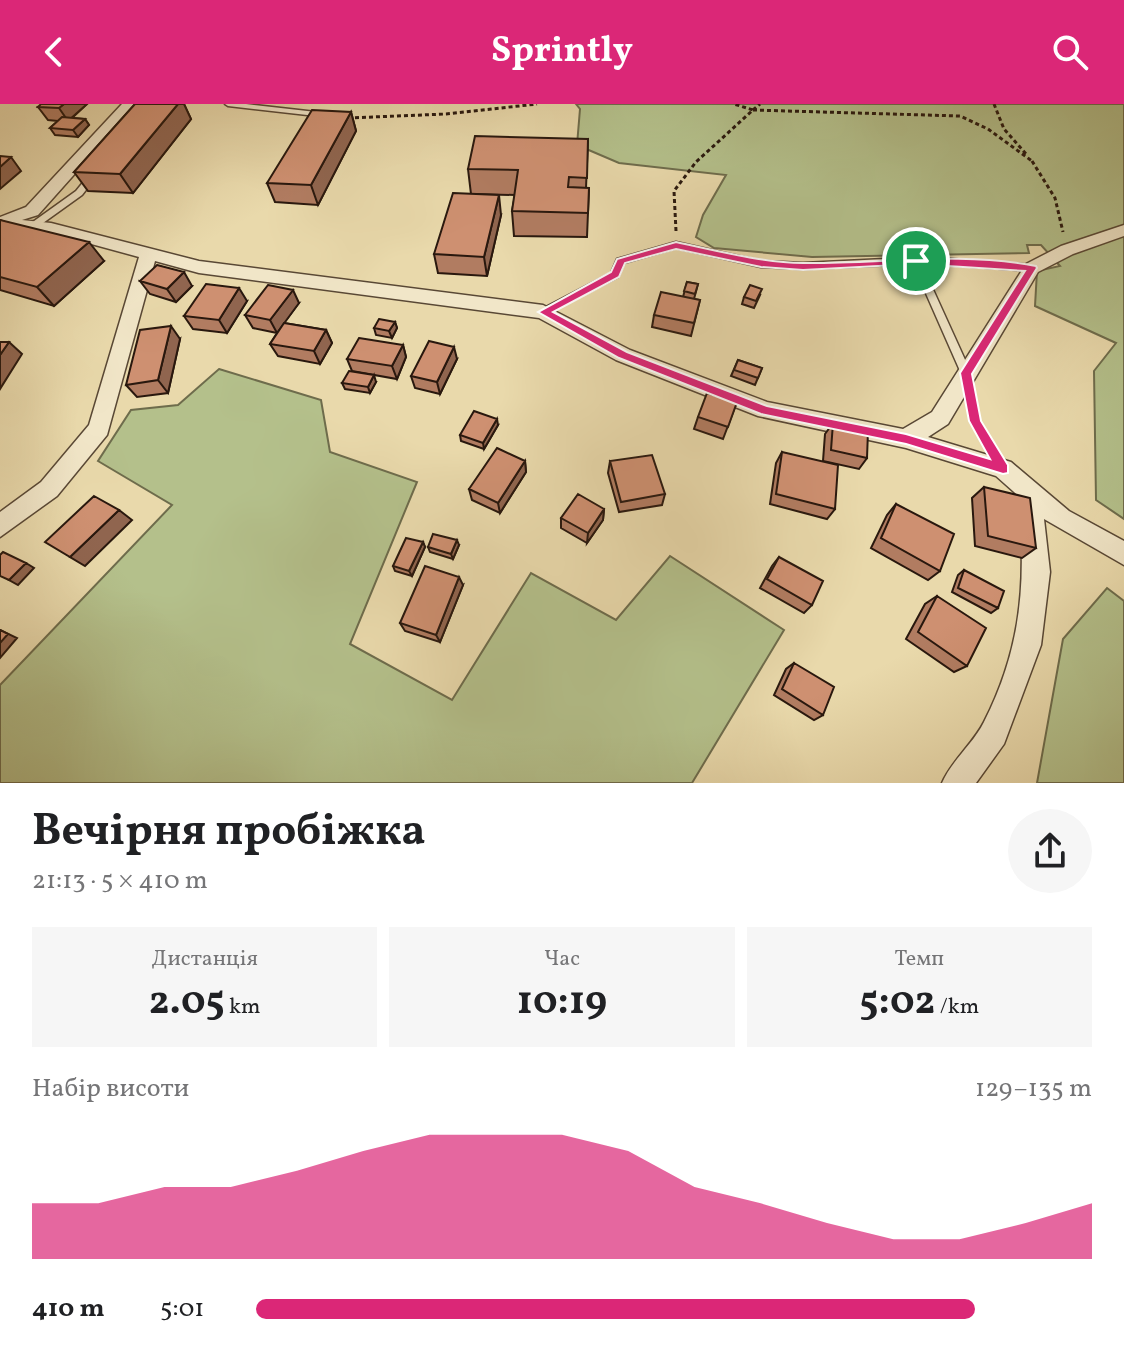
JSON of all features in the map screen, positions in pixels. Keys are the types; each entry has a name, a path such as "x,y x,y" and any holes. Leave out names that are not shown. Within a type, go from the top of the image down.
{"street":[{"path":"0,223 32,211 130,104"},
{"path":"0,223 51,228 199,267 543,312 623,355 765,410 906,439 1003,469 1124,572"},
{"path":"906,439 940,418 1032,268 1067,250 1124,230"},
{"path":"0,526 49,489 99,429 149,253"},
{"path":"957,783 994,734 1028,645 1037,572 1030,494"},
{"path":"1061,519 1124,554"}],"lane":[{"path":"228,104 345,118"},
{"path":"33,226 79,193 99,169"},
{"path":"543,312 615,275 620,261 676,245 775,265 916,261 1032,268"},
{"path":"916,261 966,373"}],"path":[{"path":"345,118 446,114 537,104"},
{"path":"734,104 753,110 960,116 988,129 1032,161"},
{"path":"676,245 674,191 696,162 760,104"},
{"path":"994,104 1004,129 1032,161 1055,198 1067,250"},
{"path":"966,373 975,421 1003,469"}],"green space":[{"path":"576,104 1124,104 1124,519 1096,500 1094,371 1116,343 1035,306 1037,271 1060,266 1041,245 1027,245 1029,253 812,257 714,248 696,237 703,215 726,175 619,163 577,145 580,109"},
{"path":"219,369 321,400 330,452 417,482 350,644 452,700 531,573 616,620 670,556 784,630 692,783 0,783 0,685 172,505 98,461 131,410 178,405"},
{"path":"1107,588 1124,601 1124,783 1037,783 1063,639"}],"building":[{"path":"41,104 64,104 59,108 38,107"},
{"path":"135,104 178,104 120,174 74,172"},
{"path":"312,110 351,112 311,185 267,183"},
{"path":"62,117 85,119 73,130 50,128"},
{"path":"475,136 588,139 587,178 569,177 568,187 589,188 588,213 512,211 518,170 468,169"},
{"path":"0,156 11,157 0,167"},
{"path":"453,193 499,195 484,257 434,254"},
{"path":"0,220 89,242 37,287 0,277"},
{"path":"157,265 184,272 167,289 140,281"},
{"path":"687,282 698,284 695,294 684,291"},
{"path":"206,284 239,288 219,320 184,316"},
{"path":"268,285 293,290 270,320 245,315"},
{"path":"750,285 762,289 756,301 744,297"},
{"path":"661,292 700,300 694,323 654,315"},
{"path":"379,319 395,322 389,331 374,328"},
{"path":"284,323 326,330 314,351 270,344"},
{"path":"171,326 158,380 126,385 140,330"},
{"path":"359,338 403,345 392,366 347,359"},
{"path":"429,341 454,347 437,382 411,376"},
{"path":"0,342 9,342 0,355"},
{"path":"738,360 762,368 758,378 734,370"},
{"path":"349,371 374,375 368,387 342,383"},
{"path":"707,393 737,402 728,427 698,417"},
{"path":"474,411 497,419 483,443 460,435"},
{"path":"833,423 868,431 867,458 831,450"},
{"path":"497,448 525,461 498,503 469,489"},
{"path":"782,452 838,465 835,509 776,494"},
{"path":"652,455 665,494 621,502 610,461"},
{"path":"984,487 1030,498 1036,548 988,536"},
{"path":"578,494 604,509 588,533 561,518"},
{"path":"94,496 119,510 70,557 45,542"},
{"path":"896,504 954,534 940,571 881,538"},
{"path":"433,534 457,540 451,554 428,547"},
{"path":"406,538 423,542 409,571 393,566"},
{"path":"3,552 26,563 9,580 0,576 0,555"},
{"path":"779,557 823,581 812,605 767,579"},
{"path":"425,566 459,577 436,635 400,623"},
{"path":"964,570 1004,591 998,608 958,588"},
{"path":"937,596 986,628 967,666 918,632"},
{"path":"0,630 8,634 0,643"},
{"path":"794,663 834,687 823,715 782,689"}],"route":[{"path":"676,245 761,264 803,266 916,261 1032,268 966,373 975,421 1003,469 906,439 765,410 623,355 543,312 615,275 620,261 676,245"}]}
